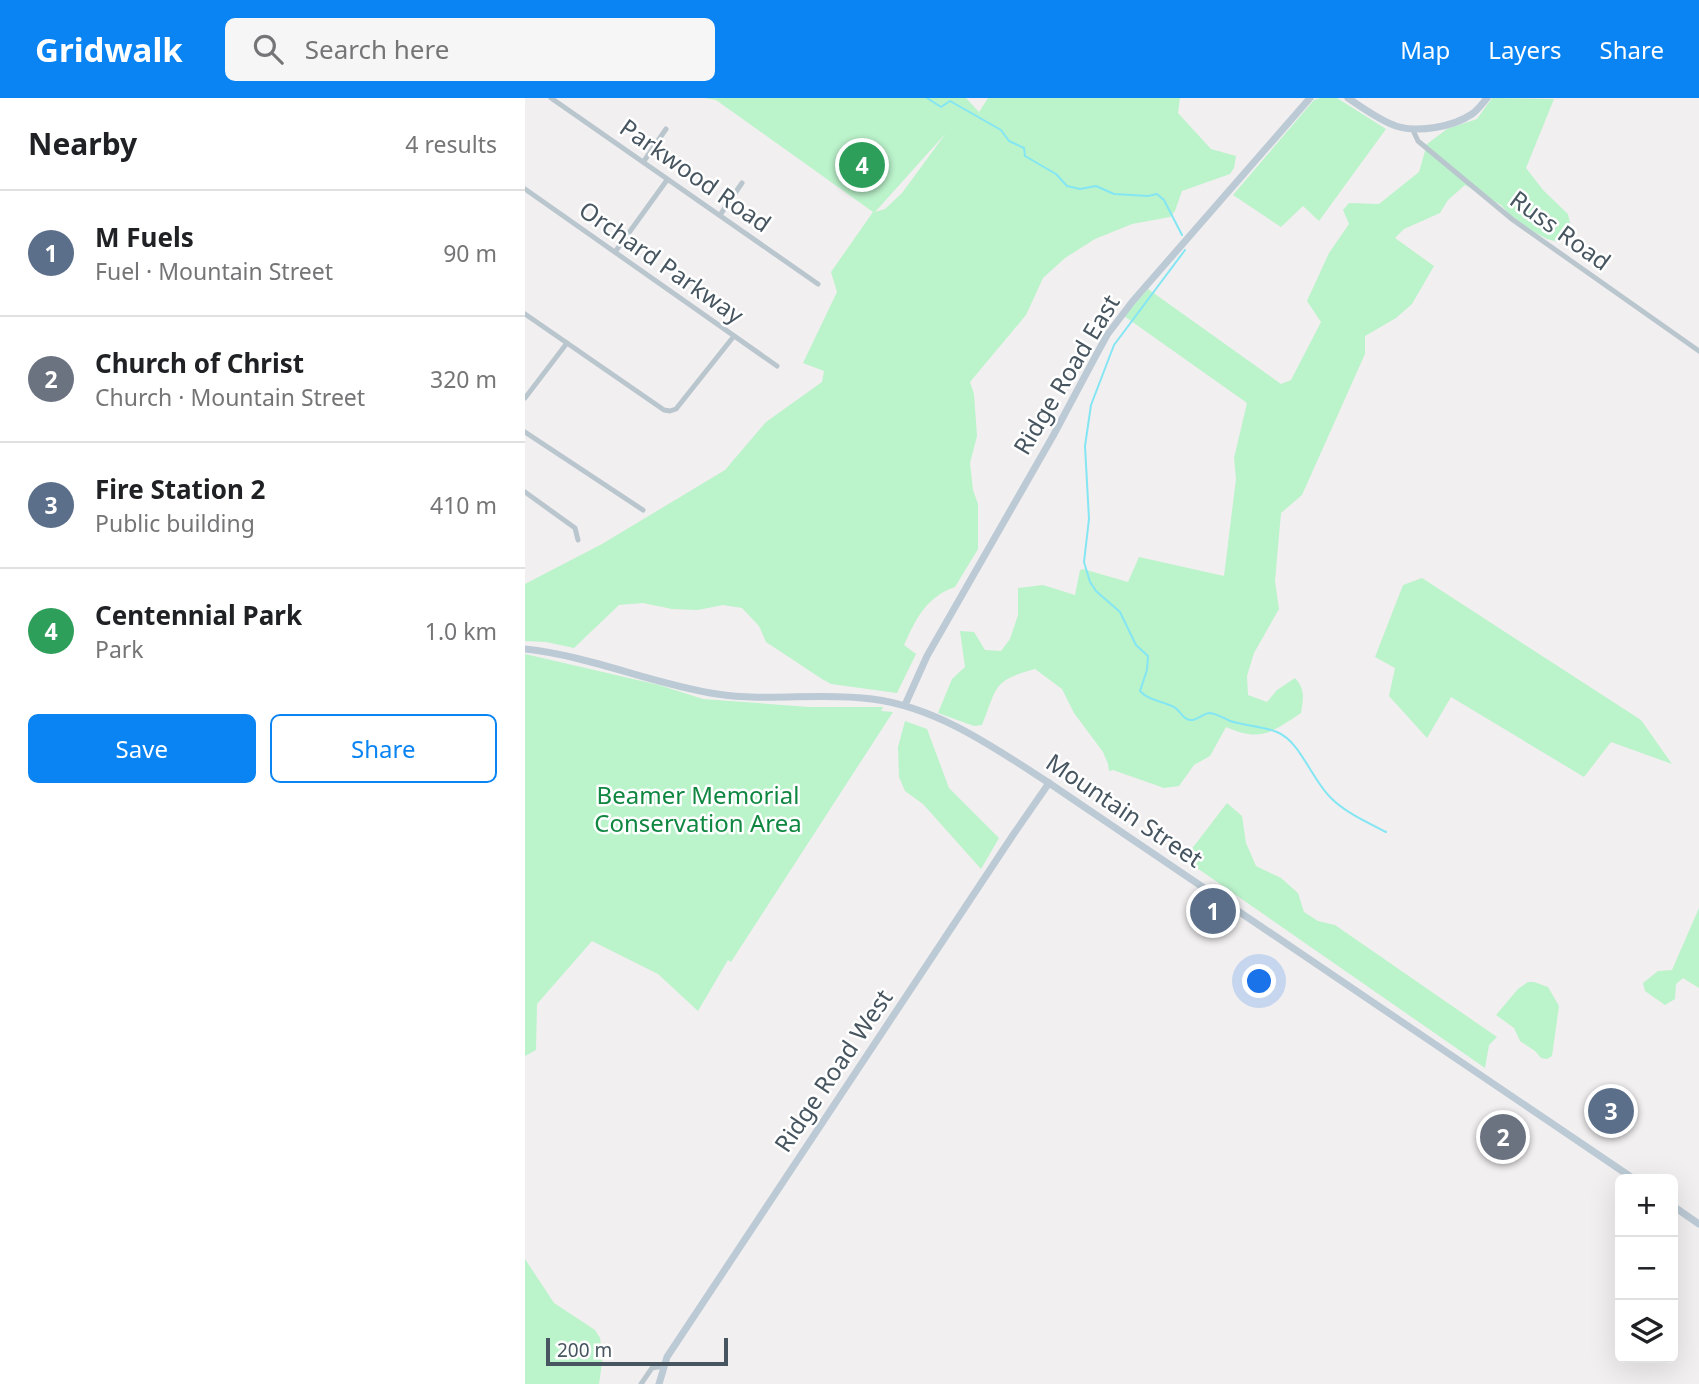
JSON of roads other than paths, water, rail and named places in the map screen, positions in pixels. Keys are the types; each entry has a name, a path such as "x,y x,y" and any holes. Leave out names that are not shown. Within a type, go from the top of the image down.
{"main road":[{"name":"Ridge Road East","path":"905,705 927,656 1053,436 1107,335 1132,302 1310,98"},
{"path":"1347,98 1393,125 1412,128 1437,126 1464,118 1475,112 1487,98"},
{"name":"Mountain Street","path":"525,649 598,663 660,682 720,695 871,698 905,705 975,737 1049,783 1627,1174"},
{"name":"Ridge Road West","path":"659,1384 667,1357 1049,783"},
{"path":"1678,1209 1699,1224"}],"street":[{"name":"Parkwood Road","path":"551,98 818,284"},
{"name":"Russ Road","path":"1412,128 1418,141 1513,220 1699,351"},
{"path":"644,161 667,129"},
{"path":"615,253 667,180"},
{"path":"720,215 742,183"},
{"name":"Orchard Parkway","path":"525,189 777,366"},
{"path":"525,314 664,411 676,409 734,336"},
{"path":"525,398 567,343"},
{"path":"525,432 643,510"},
{"path":"525,492 575,528 578,540"},
{"path":"642,1384 652,1368 663,1366"}],"waterway":[{"path":"927,98 941,107 950,101 1001,130 1009,141 1024,148 1025,156 1056,174 1067,186 1080,189 1096,186 1114,194 1157,194 1164,200 1182,235"},
{"path":"1185,250 1114,345 1091,405 1085,446 1089,519 1084,562 1090,582 1096,591 1120,612 1136,645 1148,656 1147,670 1140,691 1152,699 1174,707 1188,720 1210,713 1230,721 1277,732 1293,744 1331,798 1350,813 1386,832"}],"place":[{"name":"Centennial Park","path":"862,165"},
{"name":"M Fuels","path":"1213,911"},
{"name":"Fire Station 2","path":"1611,1111"},
{"name":"Church of Christ","path":"1503,1137"}],"park label":[{"name":"Beamer Memorial Conservation Area","path":"698,810"}]}
